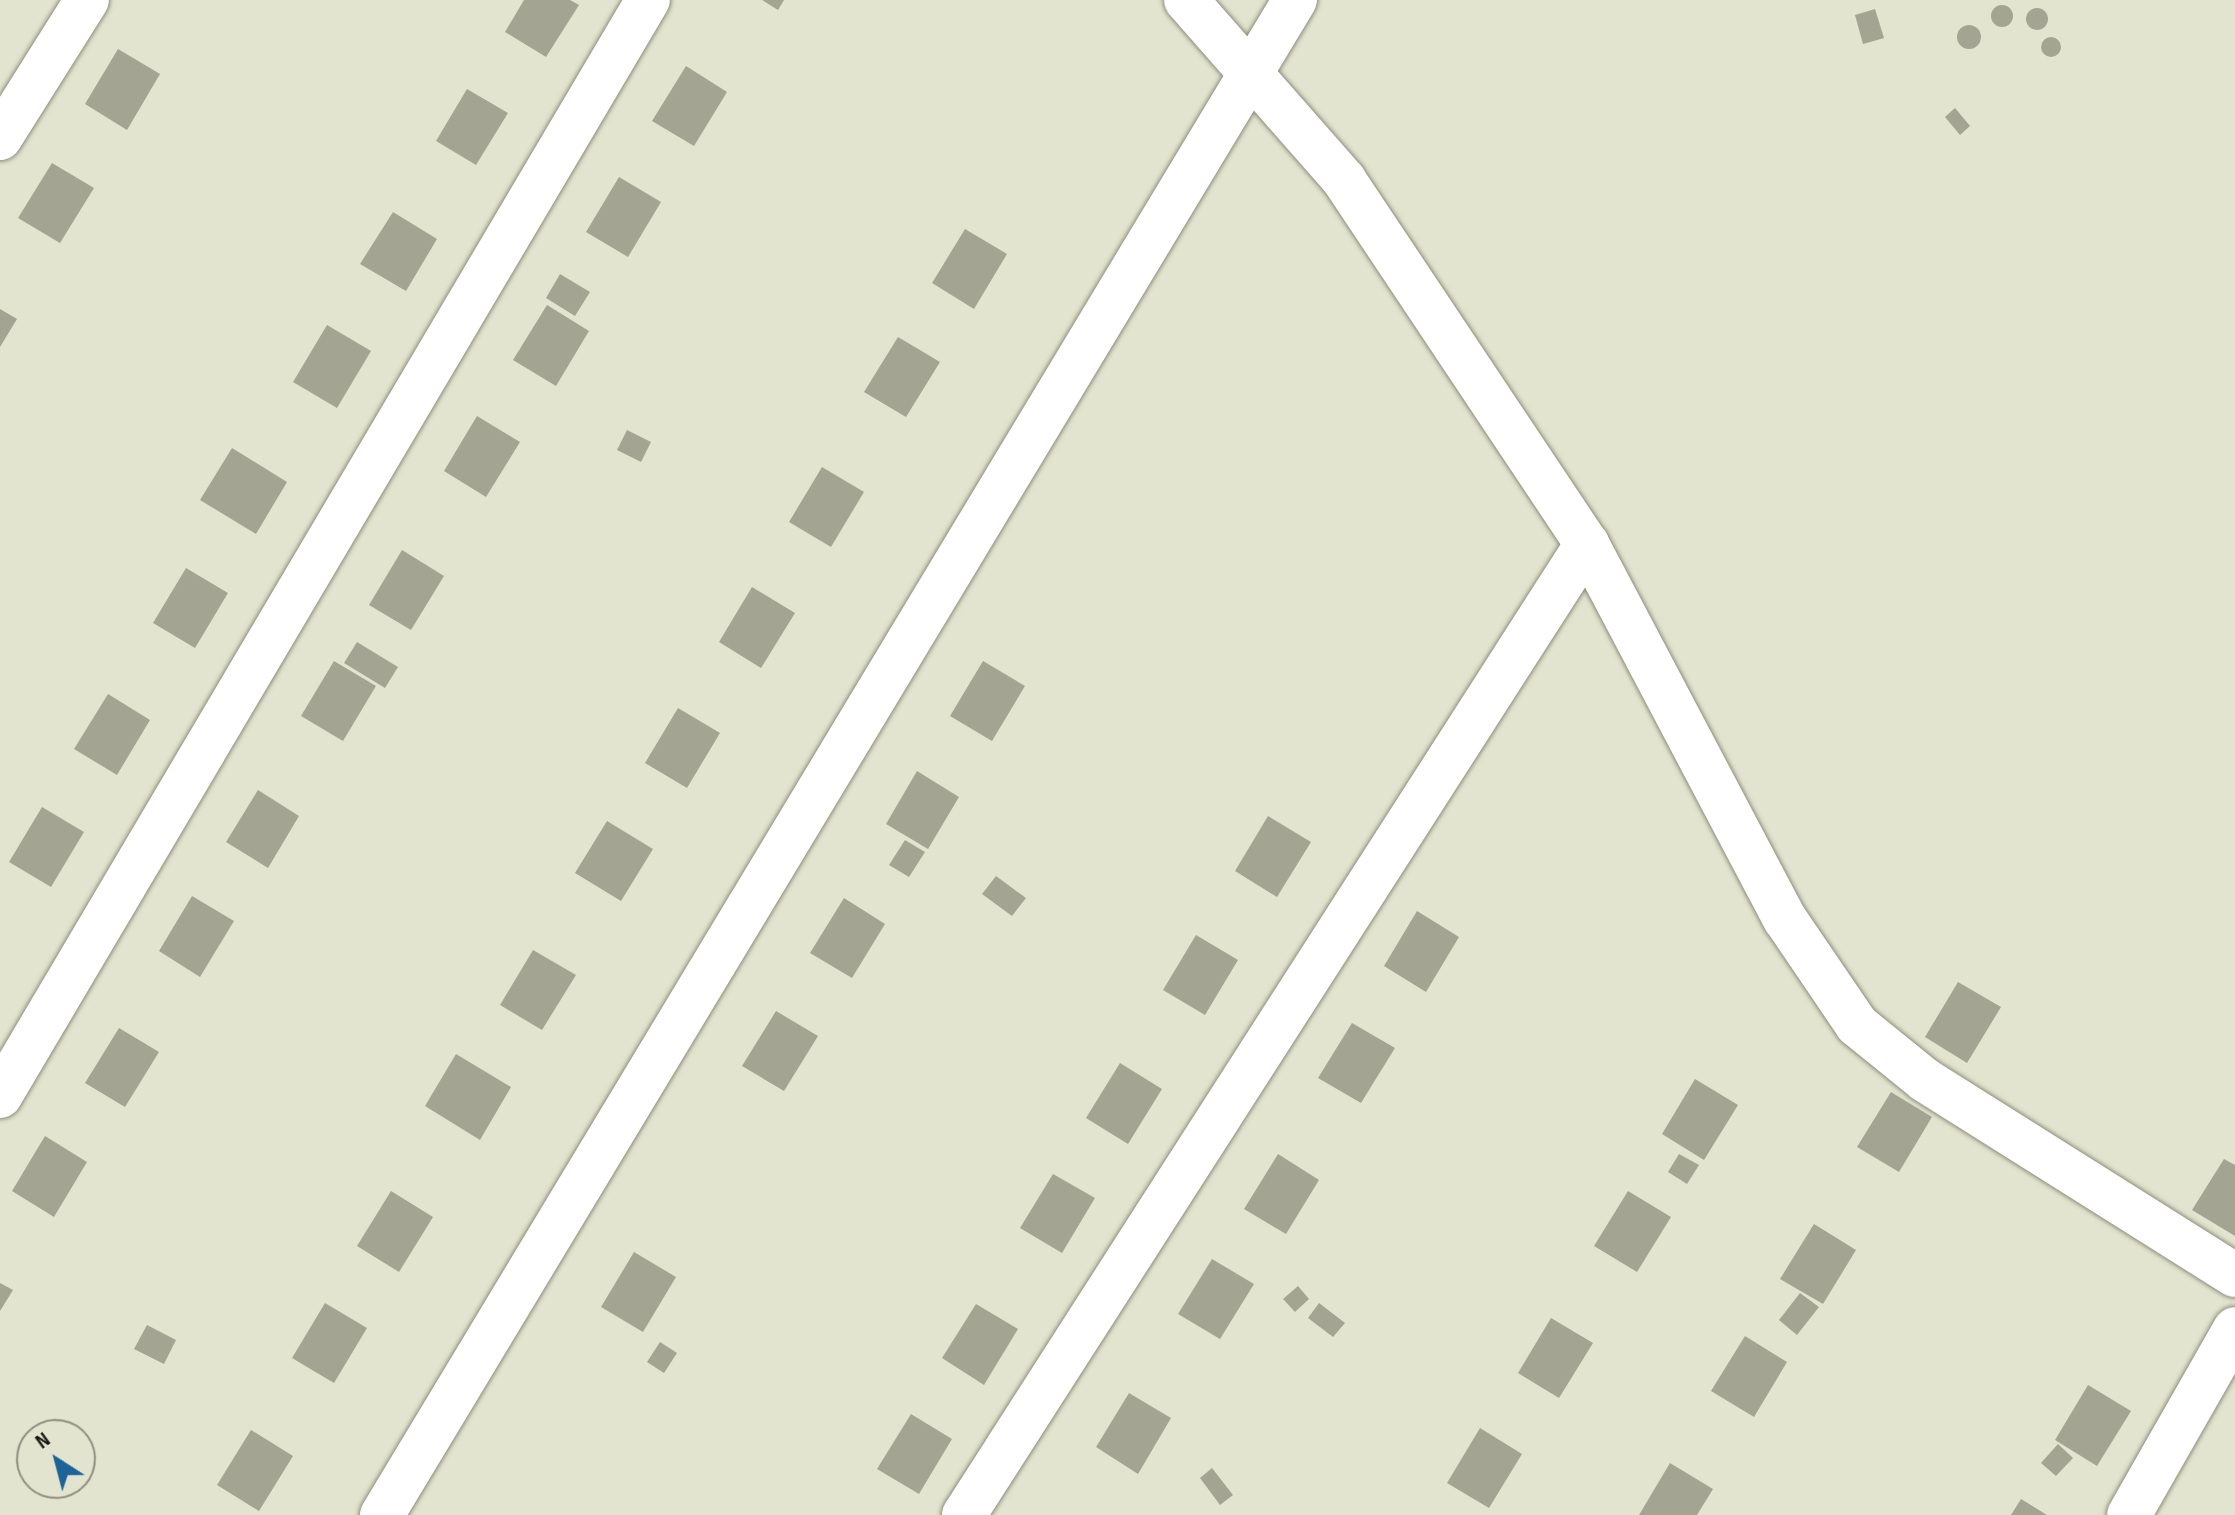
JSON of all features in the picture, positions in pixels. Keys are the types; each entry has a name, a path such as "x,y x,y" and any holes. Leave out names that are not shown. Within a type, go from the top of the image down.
{"street":[{"path":"0,1096 648,0"},
{"path":"1186,0 1344,180 1587,544 1785,919 1857,1025 1925,1080 2235,1275"},
{"path":"382,1515 1295,0"},
{"path":"0,138 78,3"},
{"path":"964,1515 1587,544"},
{"path":"2129,1515 2235,1329"}],"building":[{"path":"524,0 570,0 579,5 546,57 505,32"},
{"path":"762,0 784,0 778,10"},
{"path":"2002,5 2010,8 2013,16 2010,24 2002,27 1994,24 1991,16 1994,8"},
{"path":"2037,8 2048,19 2037,30 2026,19"},
{"path":"1875,9 1884,38 1863,44 1855,15"},
{"path":"1964,25 1974,25 1981,32 1981,42 1974,49 1964,49 1957,42 1957,32"},
{"path":"2051,37 2058,40 2061,47 2058,54 2051,57 2044,54 2041,47 2044,40"},
{"path":"118,49 160,74 127,130 85,104"},
{"path":"686,66 727,92 694,146 652,121"},
{"path":"467,89 508,113 476,165 436,141"},
{"path":"1955,108 1970,126 1960,135 1945,117"},
{"path":"52,163 94,188 60,243 18,218"},
{"path":"619,177 661,202 628,257 586,232"},
{"path":"393,212 437,239 406,291 360,264"},
{"path":"965,229 1007,254 974,309 932,283"},
{"path":"560,274 590,292 575,316 546,298"},
{"path":"547,305 589,331 556,386 513,360"},
{"path":"0,309 17,319 0,347"},
{"path":"327,325 371,351 337,408 293,382"},
{"path":"898,337 940,362 906,417 864,392"},
{"path":"477,416 520,442 486,497 444,471"},
{"path":"627,430 651,442 641,462 617,450"},
{"path":"232,448 287,482 256,534 200,500"},
{"path":"822,467 864,492 831,547 789,522"},
{"path":"402,550 444,576 411,630 369,605"},
{"path":"186,568 228,593 195,648 153,623"},
{"path":"752,587 795,613 761,668 719,642"},
{"path":"357,642 398,667 385,688 344,663"},
{"path":"334,661 376,686 343,741 301,716"},
{"path":"983,661 1025,686 992,741 950,716"},
{"path":"108,694 150,720 117,775 74,749"},
{"path":"678,708 720,733 687,788 645,763"},
{"path":"917,771 959,797 928,849 886,824"},
{"path":"258,790 299,816 268,868 226,842"},
{"path":"42,807 84,832 51,887 9,862"},
{"path":"1268,816 1311,842 1277,897 1235,871"},
{"path":"607,821 653,849 621,901 575,873"},
{"path":"905,840 925,852 909,877 889,865"},
{"path":"996,876 1026,898 1012,916 982,894"},
{"path":"192,896 234,921 200,977 159,951"},
{"path":"844,898 885,924 852,978 810,953"},
{"path":"1417,911 1459,937 1426,992 1384,966"},
{"path":"1196,935 1238,960 1205,1015 1163,990"},
{"path":"533,950 576,975 542,1030 500,1005"},
{"path":"1958,982 2001,1007 1967,1063 1925,1037"},
{"path":"776,1011 818,1036 784,1091 742,1066"},
{"path":"1352,1023 1395,1048 1361,1103 1318,1078"},
{"path":"119,1028 159,1052 125,1107 85,1083"},
{"path":"456,1054 511,1087 480,1140 425,1106"},
{"path":"1120,1063 1162,1089 1128,1144 1086,1118"},
{"path":"1695,1079 1738,1105 1704,1160 1662,1134"},
{"path":"1891,1092 1932,1117 1899,1172 1857,1147"},
{"path":"45,1136 87,1162 54,1217 12,1191"},
{"path":"1278,1154 1319,1180 1286,1234 1244,1209"},
{"path":"1679,1154 1699,1165 1687,1184 1668,1172"},
{"path":"2224,1159 2235,1165 2235,1236 2192,1210"},
{"path":"1053,1174 1095,1198 1062,1253 1020,1228"},
{"path":"391,1191 433,1217 399,1272 357,1246"},
{"path":"1628,1191 1671,1217 1637,1272 1594,1246"},
{"path":"1814,1224 1856,1250 1823,1304 1780,1279"},
{"path":"634,1252 676,1277 643,1332 601,1307"},
{"path":"1212,1259 1254,1284 1220,1339 1178,1314"},
{"path":"0,1283 13,1290 0,1311"},
{"path":"1298,1286 1309,1299 1295,1312 1283,1299"},
{"path":"1800,1293 1819,1307 1797,1335 1779,1320"},
{"path":"325,1303 367,1328 334,1383 292,1358"},
{"path":"1319,1303 1345,1323 1333,1337 1308,1318"},
{"path":"976,1304 1018,1329 984,1385 942,1358"},
{"path":"1551,1318 1593,1343 1559,1398 1518,1373"},
{"path":"147,1325 176,1340 164,1364 134,1349"},
{"path":"1745,1336 1787,1362 1754,1417 1711,1391"},
{"path":"660,1342 677,1353 664,1373 647,1362"},
{"path":"2088,1385 2131,1411 2097,1466 2055,1440"},
{"path":"1129,1393 1171,1418 1138,1474 1096,1447"},
{"path":"911,1414 952,1439 919,1494 877,1469"},
{"path":"1480,1428 1522,1454 1489,1508 1447,1483"},
{"path":"251,1430 293,1456 259,1511 217,1485"},
{"path":"2058,1444 2073,1458 2056,1476 2041,1463"},
{"path":"1670,1463 1713,1489 1697,1515 1639,1515"},
{"path":"1212,1468 1233,1495 1220,1505 1200,1478"},
{"path":"2021,1499 2047,1515 2011,1515"}]}
